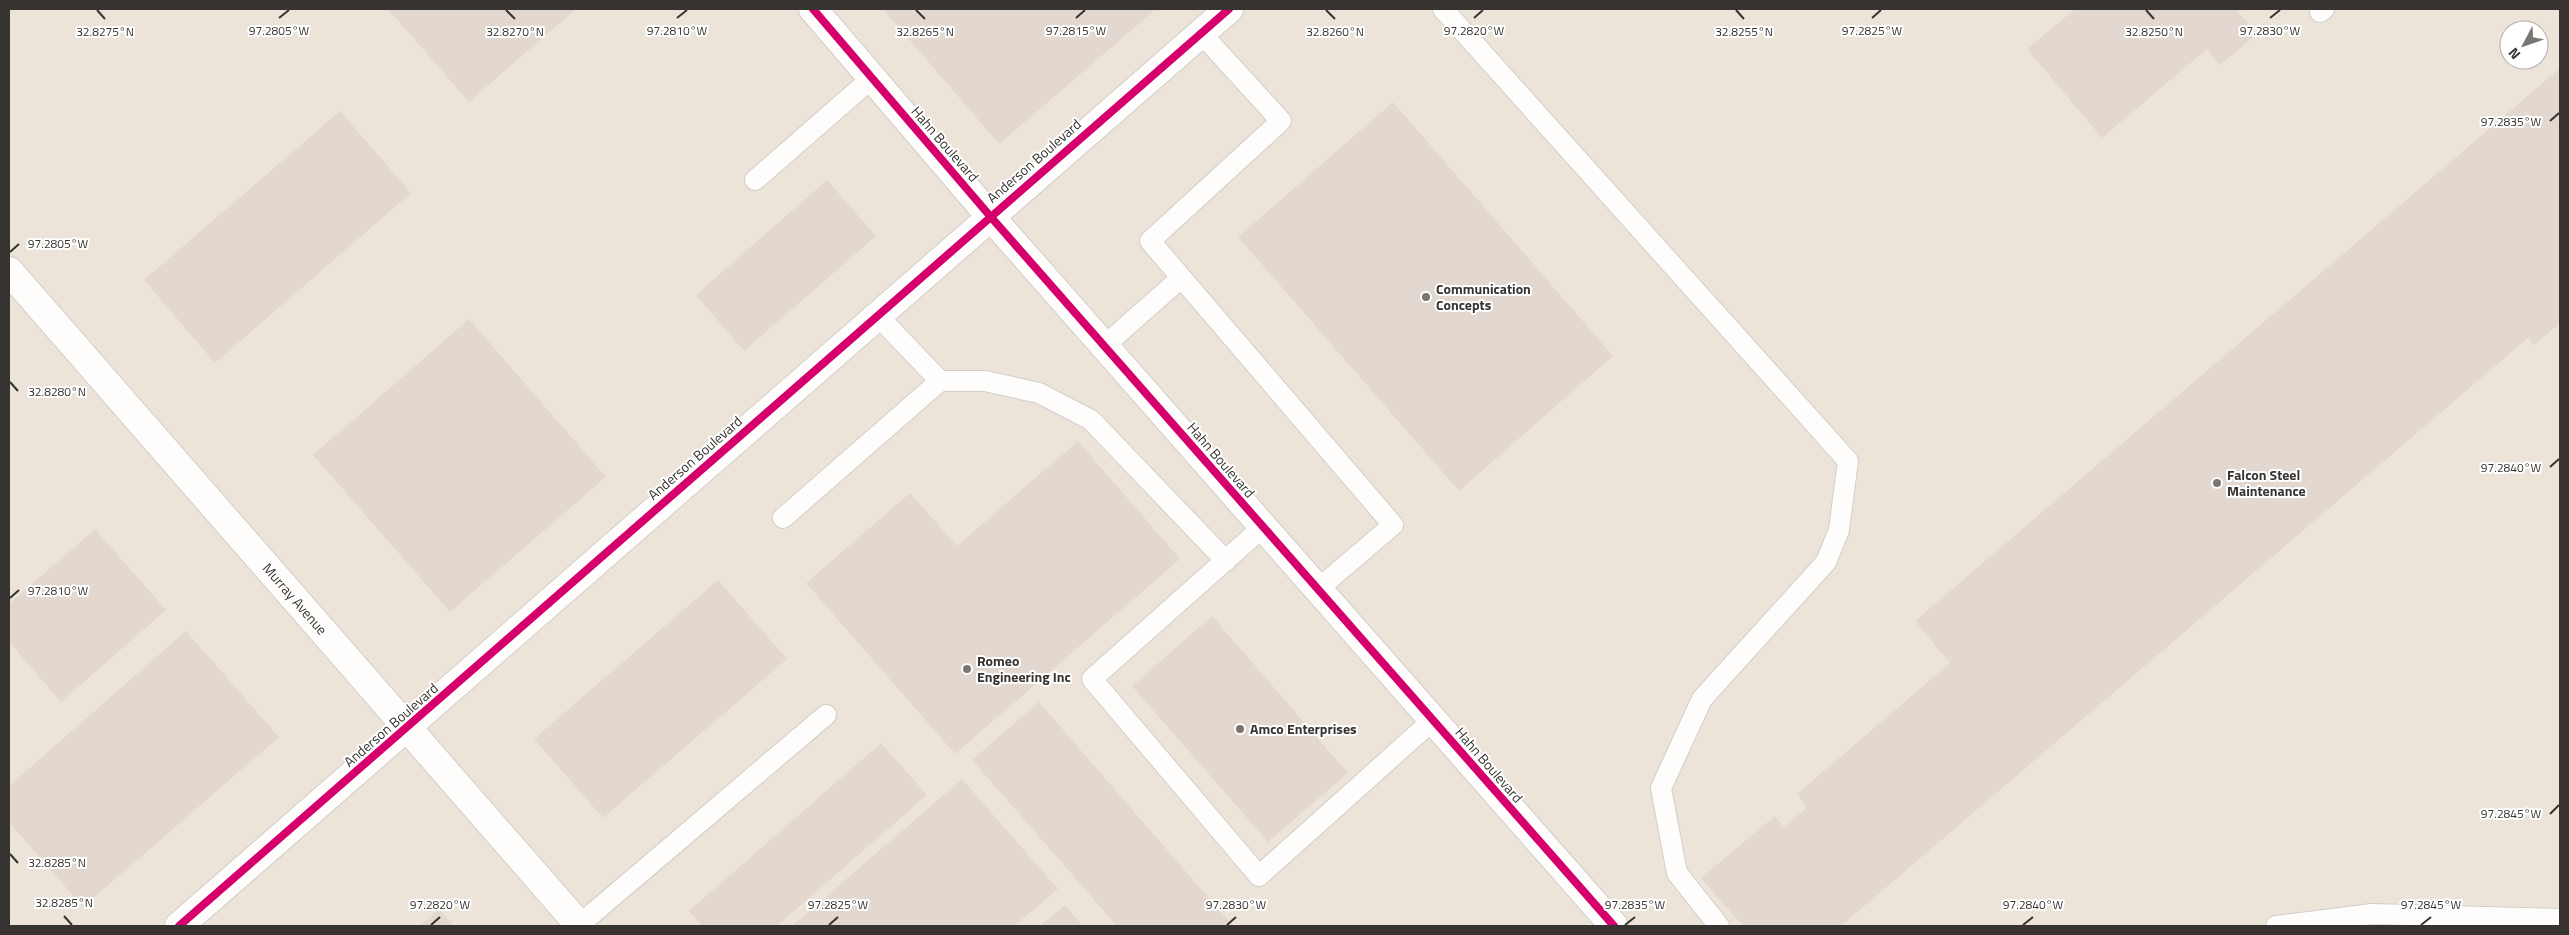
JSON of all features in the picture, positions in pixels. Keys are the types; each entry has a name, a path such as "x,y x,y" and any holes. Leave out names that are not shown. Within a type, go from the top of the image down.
{"street":[{"name":"Hahn Boulevard","path":"813,9 990,216 1614,926"},
{"name":"Anderson Boulevard","path":"179,926 1229,9"},
{"name":"Murray Avenue","path":"9,271 579,926"}],"lane":[{"path":"1443,9 1848,461 1839,530 1826,562 1702,699 1661,788 1677,873 1719,926"},
{"path":"1201,33 1281,121 1150,241 1393,525 1318,589"},
{"path":"754,180 872,78"},
{"path":"1104,346 1181,278"},
{"path":"877,315 940,381"},
{"path":"782,518 940,381 985,381 1039,393 1091,420 1226,561"},
{"path":"1263,527 1092,679 1258,876 1433,720"},
{"path":"579,926 826,715"},
{"path":"2276,926 2372,914 2560,919"}],"shaded area":[{"path":"9,9 2560,9 2560,926 9,926"}],"building":[{"path":"388,9 576,9 469,102"},
{"path":"883,9 1156,9 999,144"},
{"path":"2075,9 2236,9 2257,34 2220,65 2207,49 2102,138 2027,49"},
{"name":"Falcon Steel Maintenance","path":"2560,68 2560,323 2534,345 2528,338 1841,926 1743,926 1701,878 1775,816 1784,827 1807,807 1797,794 1950,663 1915,621"},
{"name":"Communication Concepts","path":"1393,102 1613,356 1459,491 1238,237"},
{"path":"340,111 411,193 215,363 144,280"},
{"path":"827,180 876,236 744,351 696,295"},
{"path":"469,319 606,477 450,612 313,455"},
{"name":"Romeo Engineering Inc","path":"1078,441 1180,559 955,754 806,583 910,493 957,546"},
{"path":"95,529 166,610 61,702 9,642 9,604"},
{"path":"718,580 787,659 603,818 534,739"},
{"name":"Amco Enterprises","path":"1212,616 1348,773 1268,842 1132,686"},
{"path":"186,631 279,737 83,907 9,822 9,786"},
{"path":"1039,702 1233,926 1117,926 972,760"},
{"path":"881,743 927,795 777,926 702,926 689,911"},
{"path":"962,779 1058,889 1014,926 792,926"},
{"path":"1065,905 1083,926 1040,926"},
{"path":"439,909 454,926 420,926"}],"cycle path":[{"path":"813,9 990,216 1614,926"},
{"path":"179,926 1229,9"}],"place":[{"name":"Communication Concepts","path":"1426,297"},
{"name":"Falcon Steel Maintenance","path":"2217,483"},
{"name":"Romeo Engineering Inc","path":"967,669"},
{"name":"Amco Enterprises","path":"1240,729"}]}
